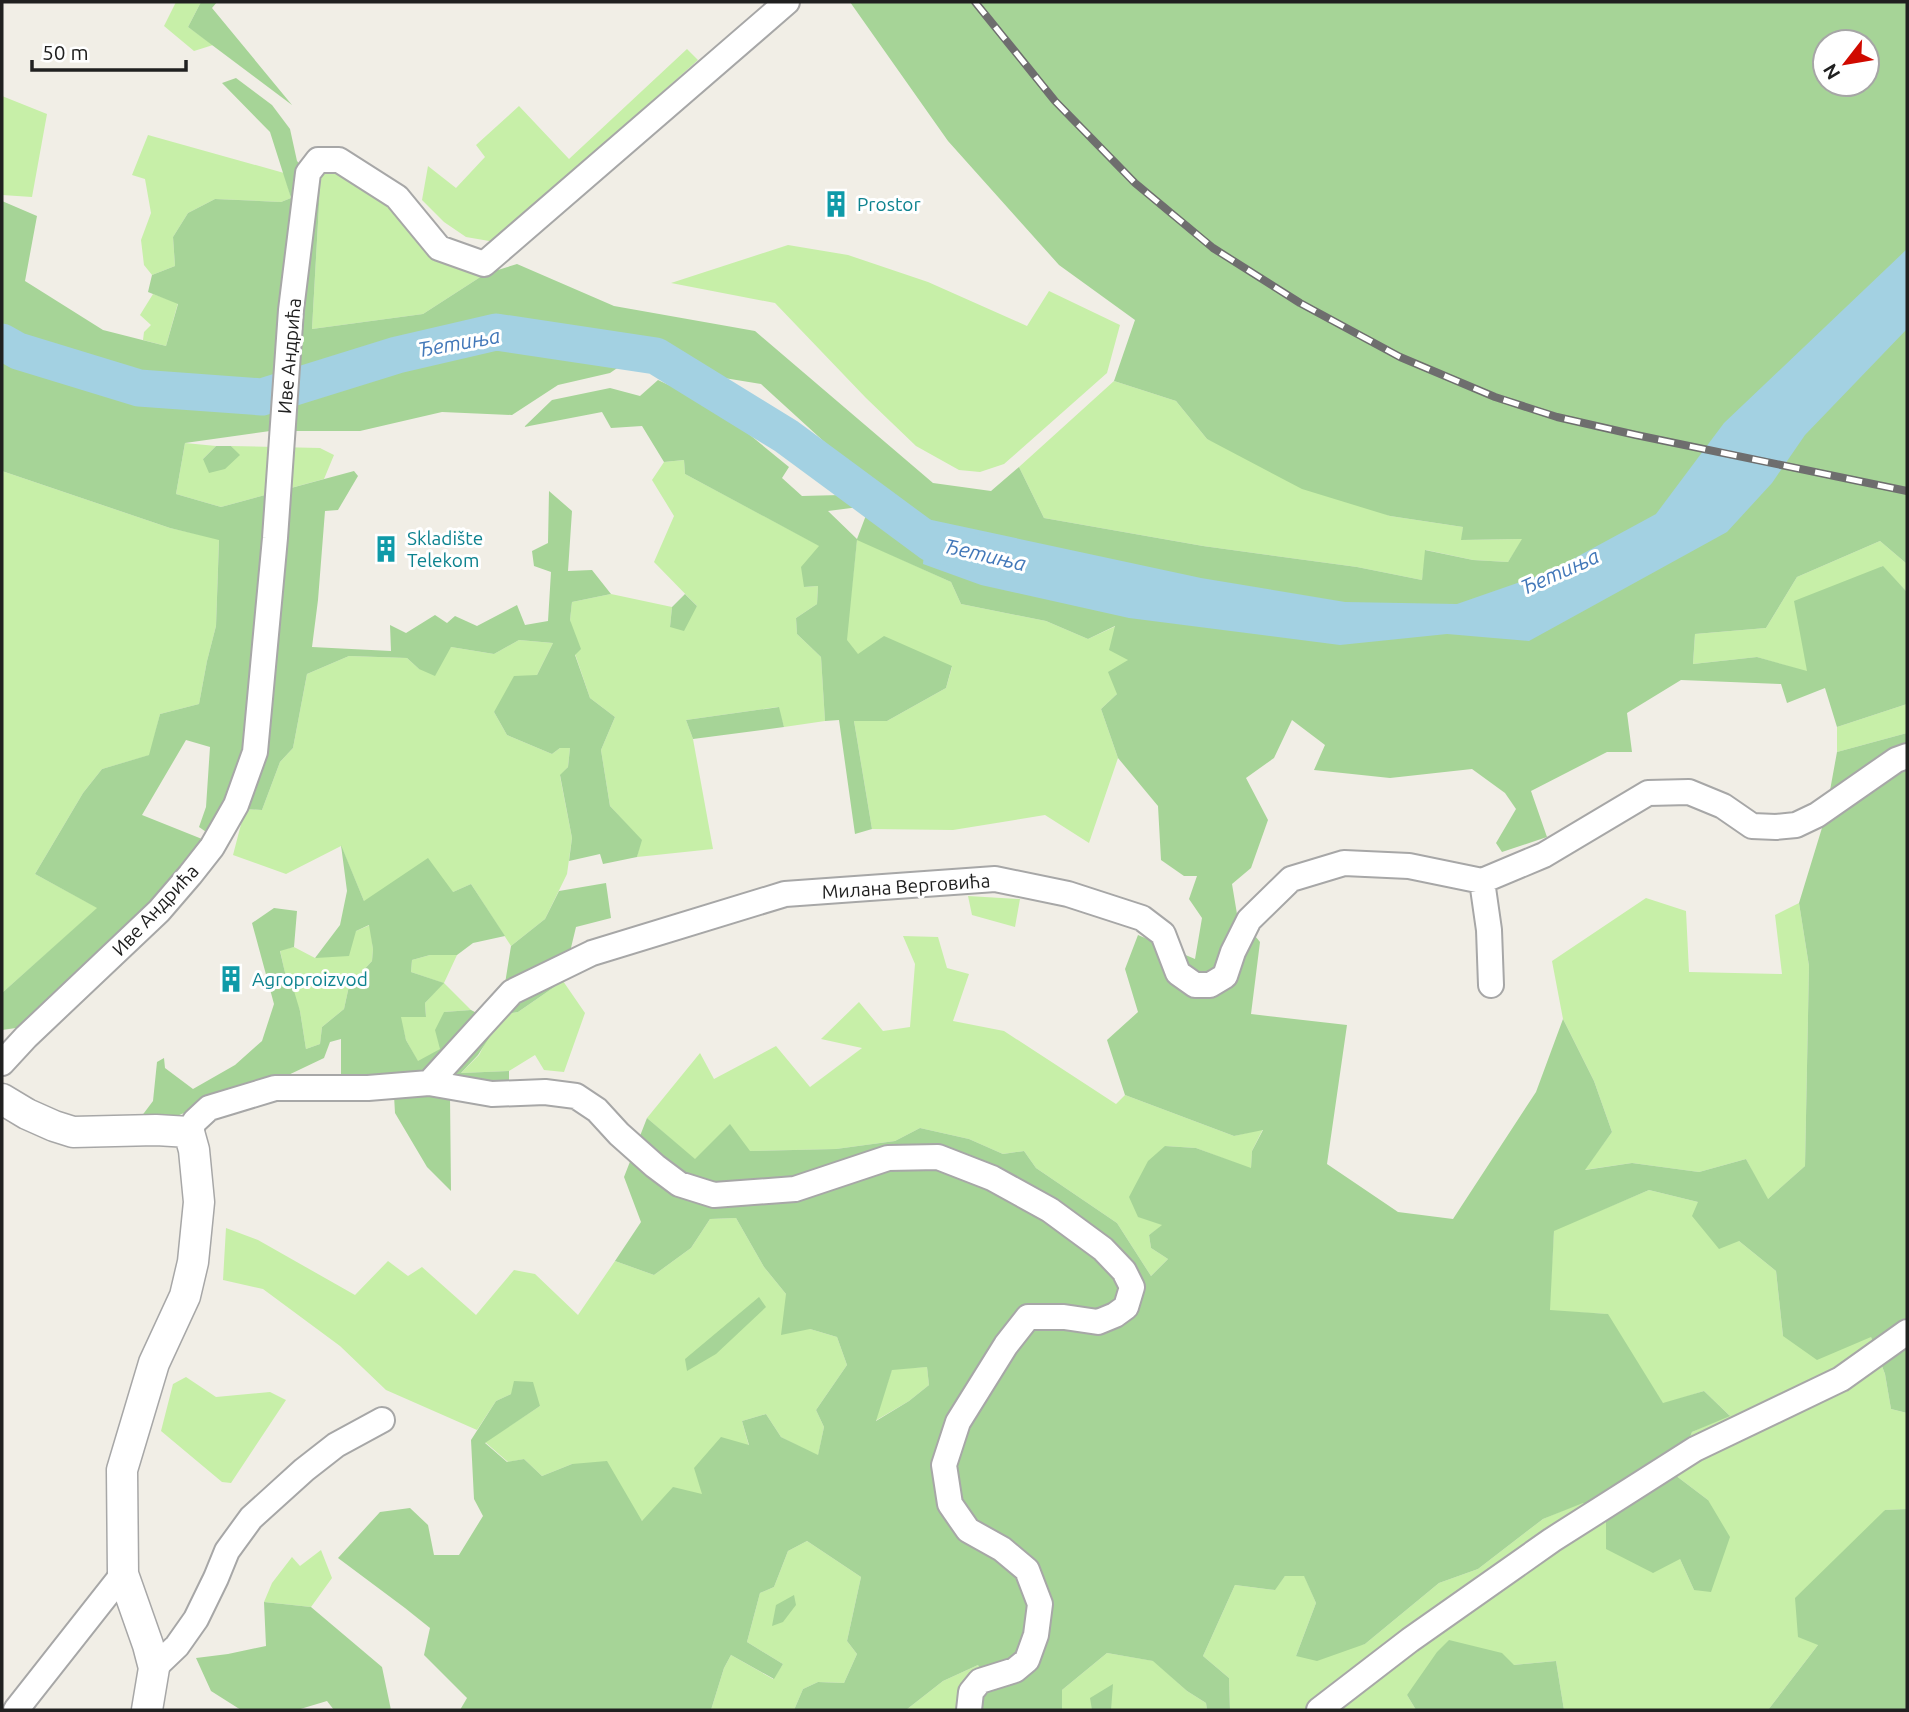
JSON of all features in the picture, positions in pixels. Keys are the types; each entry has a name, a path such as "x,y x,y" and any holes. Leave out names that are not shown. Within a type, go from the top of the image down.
{"street":[{"name":"Иве Андрића","path":"2,1063 159,911 190,876 212,847 236,805 255,752 275,538 291,310 308,173 318,160 339,160 397,197 439,248 484,264 787,2"},
{"path":"1491,985 1489,930 1482,881 1544,855 1648,793 1689,792 1723,806 1752,826 1796,825 1817,815 1896,760 1907,757"},
{"name":"Милана Верговића","path":"429,1083 512,992 592,953 785,894 995,879 1068,894 1142,918 1163,934 1178,973 1195,985 1210,985 1225,976 1233,952 1250,920 1291,879 1344,863 1409,866 1482,881"},
{"path":"147,1710 154,1668 123,1574 122,1470 154,1363 185,1296 193,1262 199,1202 194,1150 189,1132 195,1121 209,1108 275,1088 368,1088 429,1083 492,1094 545,1092 576,1096 597,1110 654,1166 679,1184 714,1195 795,1189 888,1158 938,1157 992,1178 1050,1210 1103,1249 1124,1271 1132,1287 1126,1307 1115,1315 1098,1322 1064,1317 1028,1317 1006,1345 958,1422 944,1465 950,1504 968,1530 1002,1549 1027,1570 1040,1604 1036,1635 1027,1660 1015,1670 979,1681 971,1692 968,1710"},
{"path":"2,1099 27,1114 73,1132 189,1132"},
{"path":"1319,1710 1410,1640 1552,1540 1695,1449 1841,1379 1907,1332"},
{"path":"154,1668 177,1646 195,1619 227,1551 251,1518 336,1445 382,1420"},
{"path":"16,1710 123,1574"}],"green space":[{"path":"176,2 201,2 188,27 213,45 194,51 164,26"},
{"path":"201,2 217,2 212,8 292,105 188,27"},
{"path":"850,2 1907,2 1907,564 1880,541 1797,577 1766,628 1695,634 1693,664 1757,657 1807,671 1794,601 1883,566 1907,592 1907,704 1837,727 1825,688 1787,703 1781,684 1681,680 1627,713 1632,752 1607,752 1531,791 1547,837 1502,852 1496,843 1516,809 1505,793 1472,769 1390,778 1314,770 1325,745 1292,720 1274,758 1246,778 1268,820 1251,868 1232,884 1237,914 1260,942 1251,1014 1347,1025 1327,1164 1398,1212 1453,1219 1536,1092 1563,1019 1594,1081 1612,1132 1585,1170 1632,1163 1699,1172 1746,1159 1768,1199 1805,1166 1809,966 1799,903 1825,818 1837,752 1907,733 1907,1413 1891,1409 1885,1374 1871,1337 1817,1360 1783,1336 1776,1271 1739,1241 1719,1249 1692,1216 1698,1202 1649,1190 1554,1231 1550,1310 1608,1314 1663,1403 1704,1391 1730,1416 1692,1432 1675,1475 1708,1500 1730,1537 1711,1592 1694,1590 1680,1559 1653,1573 1606,1549 1606,1520 1583,1503 1543,1519 1478,1569 1439,1583 1365,1644 1317,1661 1296,1656 1316,1603 1304,1576 1285,1576 1275,1590 1235,1585 1203,1656 1229,1678 1230,1710 1207,1710 1206,1703 1187,1691 1153,1661 1107,1653 1062,1690 1062,1710 957,1710 957,1705 988,1686 978,1665 943,1681 906,1710 794,1710 803,1689 818,1682 844,1683 857,1654 847,1641 861,1577 807,1541 788,1551 774,1587 760,1593 747,1642 783,1664 774,1679 731,1655 724,1668 711,1710 460,1710 467,1698 424,1655 430,1628 338,1558 380,1512 410,1508 428,1525 434,1555 459,1555 483,1516 474,1499 471,1440 496,1401 511,1394 514,1381 533,1382 540,1406 485,1443 507,1462 524,1459 542,1476 572,1464 607,1461 642,1521 673,1487 702,1494 694,1468 721,1437 749,1445 742,1421 766,1414 781,1437 818,1455 824,1427 816,1410 847,1365 837,1337 810,1329 781,1335 786,1294 764,1267 736,1218 710,1219 691,1248 654,1275 615,1261 641,1222 624,1177 647,1118 695,1159 730,1124 750,1151 836,1149 895,1141 920,1128 969,1139 1003,1154 1024,1151 1036,1168 1117,1223 1151,1276 1168,1259 1151,1248 1149,1235 1162,1225 1138,1217 1129,1197 1148,1161 1165,1146 1196,1148 1251,1168 1252,1151 1263,1130 1234,1136 1125,1095 1107,1040 1138,1012 1125,969 1138,935 1195,959 1202,918 1189,899 1197,876 1184,876 1161,860 1158,806 1118,758 1101,709 1117,694 1108,672 1128,660 1109,650 1115,626 1088,639 1046,621 961,604 951,582 857,540 847,640 858,654 884,636 952,666 946,688 887,721 854,721 872,829 855,834 839,720 825,721 821,657 797,634 796,618 817,604 818,586 804,587 801,567 819,546 685,474 684,460 664,462 642,426 611,428 602,412 524,427 552,400 610,388 640,396 658,380 717,408 789,467 782,478 802,496 840,495 859,507 828,511 857,539 876,489 761,384 626,362 610,373 558,385 512,415 442,412 360,431 270,431 185,443 176,494 221,507 354,471 358,476 338,510 325,511 312,647 391,651 390,625 406,633 435,615 447,623 455,616 477,626 517,605 525,625 548,621 551,572 534,566 532,551 548,543 549,491 572,511 568,571 592,570 611,594 572,602 570,620 581,649 575,655 590,698 615,717 601,750 610,806 642,840 637,857 603,864 600,854 569,861 572,838 560,775 568,767 570,748 560,748 552,754 507,735 494,712 514,676 537,675 553,643 519,640 494,654 451,647 435,676 419,669 407,658 349,656 307,674 293,748 280,762 262,810 245,809 212,836 199,827 206,807 210,747 186,740 142,815 207,841 115,938 23,1027 2,1030 2,993 97,908 35,874 83,793 102,769 149,755 160,714 199,704 216,626 219,540 170,528 2,471 2,201 37,216 25,281 103,330 166,346 178,304 148,292 152,275 175,266 173,237 188,213 215,199 281,202 291,198 270,132 222,83 236,78 272,105 290,129 297,161 320,187 312,329 423,314 485,274 517,264 614,306 755,331 933,483 991,491 1019,467 1044,518 1203,546 1357,567 1422,580 1425,550 1473,560 1508,562 1522,539 1461,540 1463,527 1390,516 1302,489 1207,439 1176,401 1114,381 1135,320 1059,265 948,141","holes":["927,1367 929,1385 909,1401 876,1421 892,1370"]},
{"path":"687,49 698,60 495,242 466,237 444,222 422,200 428,166 456,188 485,157 476,145 519,106 569,159"},
{"path":"2,96 47,114 32,197 2,195"},
{"path":"148,135 284,173 291,198 281,202 215,199 188,213 173,237 175,266 152,275 144,265 141,240 151,213 145,179 132,175"},
{"path":"338,163 485,274 423,314 312,329 320,187 310,176"},
{"path":"788,245 848,255 928,282 1027,326 1049,291 1120,325 1107,373 1004,464 980,472 959,470 916,446 775,303 671,283"},
{"path":"153,294 178,303 166,346 143,340 144,332 151,325 140,315"},
{"path":"1114,381 1176,401 1207,439 1390,516 1463,527 1462,540 1523,539 1508,562 1473,560 1426,550 1422,580 1357,567 1203,546 1044,518 1019,467"},
{"path":"185,443 216,446 203,459 239,455 231,446 320,448 334,455 324,479 221,507 176,494"},
{"path":"216,446 231,446 240,455 225,469 209,473 203,459"},
{"path":"684,460 685,474 820,546 804,587 818,586 817,604 796,618 797,634 821,657 825,721 784,727 778,707 686,720 693,739 713,849 637,857 641,840 610,806 601,750 615,717 590,698 575,654 570,620 572,602 611,594 672,607 670,627 697,606 654,562 674,516 652,480 664,462"},
{"path":"2,471 170,528 219,539 216,626 199,704 160,714 150,755 102,769 83,793 35,874 98,908 2,993"},
{"path":"857,539 951,582 961,604 1046,621 1088,639 1116,626 1128,660 1117,694 1101,709 1118,758 1089,843 1045,815 953,830 872,829 854,721 887,721 946,688 952,667 858,655 846,640"},
{"path":"1880,541 1907,564 1907,592 1882,566 1807,672 1757,657 1693,664 1695,634 1766,628 1797,577"},
{"path":"685,594 697,606 684,631 670,627 672,607"},
{"path":"519,640 553,643 537,675 494,712 507,735 552,754 560,748 570,748 568,767 560,776 572,838 567,874 545,919 511,946 471,884 453,892 364,901 341,846 286,874 233,855 245,809 262,810 280,762 293,748 307,674 349,656 407,658 419,669 451,647 494,654"},
{"path":"1907,704 1907,733 1837,752 1837,727"},
{"path":"779,707 784,727 693,739 686,720"},
{"path":"341,845 364,901 428,858 453,892 471,884 505,936 473,943 457,955 430,955 412,960 411,972 444,983 425,1003 426,1017 401,1017 406,1040 418,1061 440,1049 435,1030 444,1012 471,1010 498,1024 478,1055 461,1073 509,1071 509,1083 450,1096 451,1191 427,1167 395,1113 393,1078 341,1080 341,1039 330,1042 324,1058 282,1078 215,1100 177,1116 138,1121 153,1101 157,1062 164,1058 165,1068 193,1089 235,1065 262,1041 274,1004 252,923 274,908 297,911 294,947 280,951 286,977 291,981 300,1011 306,1049 320,1044 322,1027 344,1009 349,986 372,961 369,925 356,931 349,956 315,958 340,925 347,891"},
{"path":"606,883 611,918 576,927 563,981 518,1012 500,1015 511,946 545,919 559,891"},
{"path":"968,896 1020,899 1015,927 972,915"},
{"path":"1646,898 1686,911 1689,972 1782,974 1775,915 1799,903 1809,966 1805,1166 1767,1200 1746,1159 1699,1172 1632,1163 1584,1170 1612,1132 1594,1081 1563,1019 1552,961"},
{"path":"370,925 372,961 349,986 344,1009 322,1027 320,1044 306,1049 300,1011 286,978 280,950 294,947 315,958"},
{"path":"903,936 938,937 947,968 969,974 953,1021 1004,1031 1116,1104 1125,1095 1234,1136 1263,1129 1252,1151 1251,1169 1196,1148 1165,1146 1163,1225 1149,1235 1151,1248 1168,1259 1151,1276 1117,1223 1036,1168 1024,1151 1003,1154 969,1139 920,1128 895,1141 836,1149 750,1151 695,1160 647,1118 700,1053 714,1079 776,1046 810,1087 862,1048 821,1039 859,1002 883,1031 910,1027 915,964"},
{"path":"430,955 457,955 444,983 471,1010 444,1012 441,1049 418,1062 406,1040 400,1017 426,1017 425,1003 443,983 411,972 412,960"},
{"path":"563,981 585,1013 564,1072 544,1070 535,1055 509,1071 461,1073 479,1055 500,1015 518,1012"},
{"path":"1649,1190 1698,1202 1776,1271 1783,1336 1871,1337 1885,1374 1891,1409 1907,1413 1907,1509 1885,1510 1818,1645 1768,1710 1564,1710 1556,1661 1514,1665 1407,1695 1416,1710 1230,1710 1229,1678 1203,1656 1235,1585 1274,1590 1285,1576 1304,1575 1316,1603 1296,1656 1365,1644 1439,1583 1478,1569 1543,1519 1583,1502 1606,1520 1680,1559 1694,1590 1708,1500 1675,1475 1692,1432 1729,1415 1704,1391 1663,1404 1607,1314 1549,1311 1554,1230"},
{"path":"736,1218 764,1267 810,1329 837,1337 847,1365 816,1410 824,1427 818,1456 781,1437 766,1414 742,1421 749,1446 703,1494 642,1521 572,1464 542,1476 524,1459 508,1462 485,1442 540,1406 511,1394 496,1401 477,1430 386,1390 340,1346 263,1289 223,1280 226,1228 258,1240 355,1295 388,1261 408,1276 422,1267 476,1315 514,1270 535,1274 578,1315 615,1261 654,1275 691,1248 710,1219"},
{"path":"759,1297 766,1307 716,1354 687,1371 685,1359"},
{"path":"927,1367 929,1385 909,1401 875,1421 892,1369"},
{"path":"186,1377 216,1397 270,1392 286,1400 231,1483 222,1482 161,1431 173,1384"},
{"path":"1907,1509 1907,1710 1768,1710 1818,1645 1798,1637 1795,1598 1885,1510"},
{"path":"807,1541 861,1577 847,1641 857,1654 844,1683 818,1682 803,1689 794,1710 711,1710 724,1668 731,1655 773,1679 783,1664 747,1642 760,1593 774,1587 788,1551"},
{"path":"321,1550 332,1578 311,1607 264,1602 272,1583 292,1557 300,1566"},
{"path":"794,1595 796,1605 783,1622 772,1626 776,1605"},
{"path":"264,1602 311,1607 382,1667 391,1710 334,1710 327,1701 297,1710 241,1710 211,1691 196,1658 266,1646"},
{"path":"1449,1640 1502,1653 1514,1665 1556,1661 1564,1710 1416,1710 1407,1695 1437,1652"},
{"path":"1107,1653 1154,1661 1187,1691 1206,1703 1207,1710 1062,1710 1062,1690"},
{"path":"978,1665 988,1686 958,1705 957,1710 906,1710 943,1681"},
{"path":"1113,1684 1111,1710 1092,1710 1090,1698"}],"water":[{"path":"1907,249 1907,329 1805,435 1772,483 1727,532 1529,641 1447,634 1340,645 1129,618 981,585 923,564 927,519 1201,578 1345,602 1457,604 1549,572 1656,514 1724,423"}],"waterway":[{"name":"Ђетиња","path":"2,342 18,351 139,388 262,397 397,355 496,332 656,356 786,436 931,543 972,552"}],"railway":[{"path":"975,2 1055,101 1135,183 1213,248 1300,303 1400,357 1495,397 1557,417 1907,491"}],"place":[{"name":"Prostor","path":"836,204"},
{"name":"Skladište Telekom","path":"386,549"},
{"name":"Agroproizvod","path":"231,979"}]}
